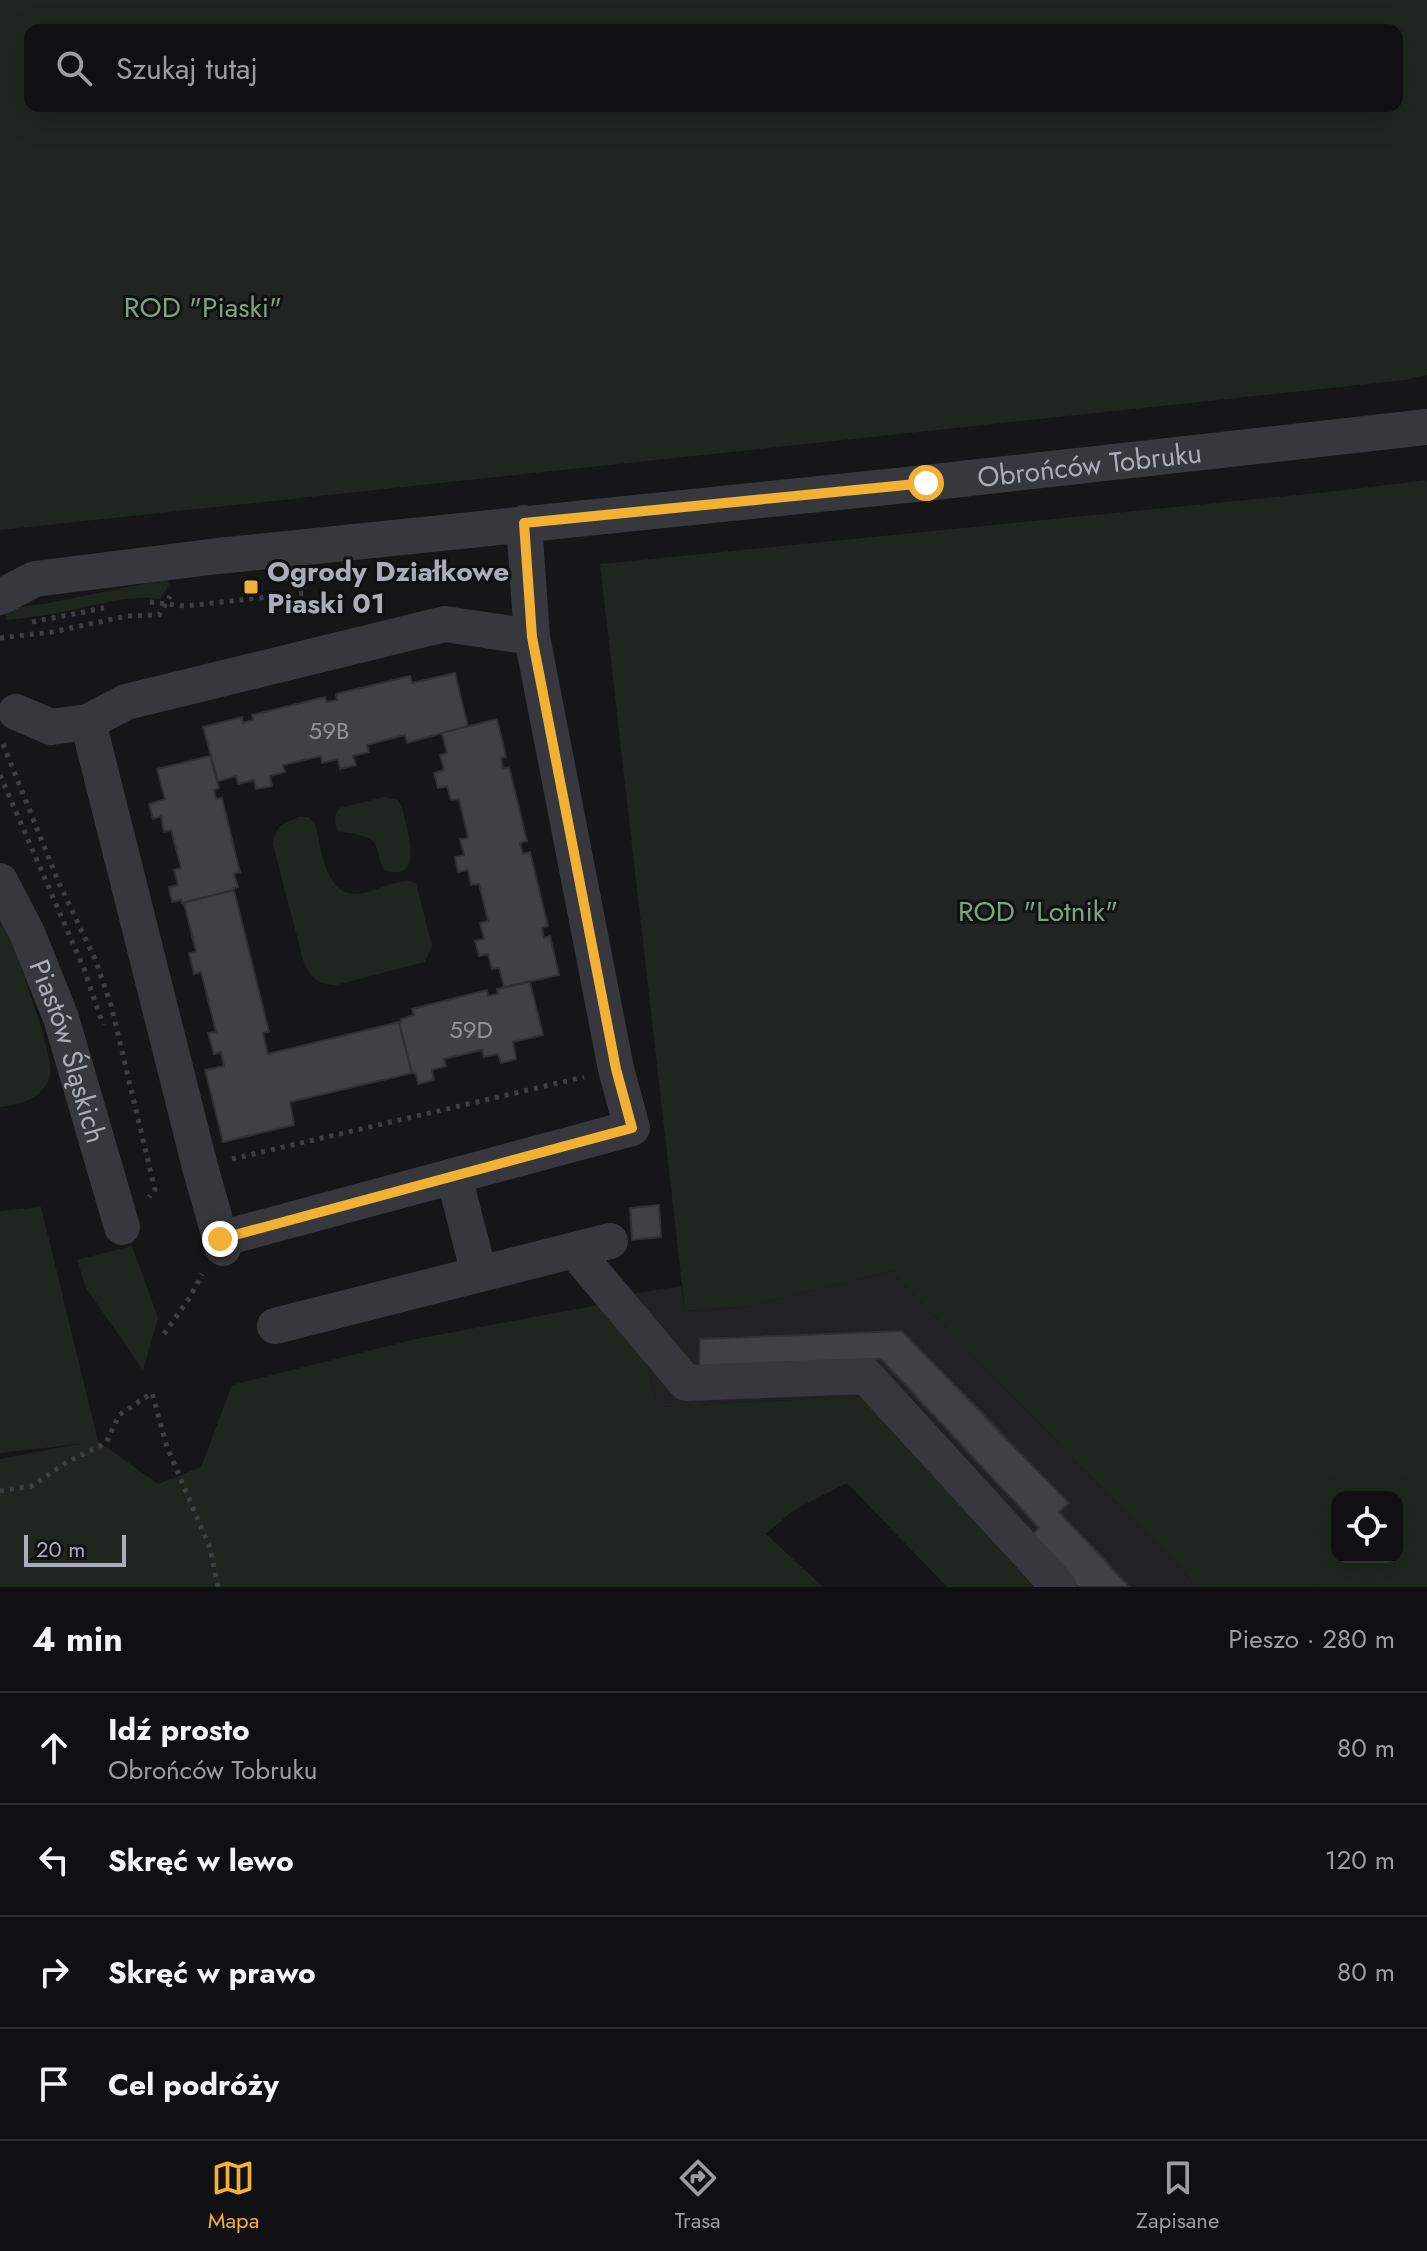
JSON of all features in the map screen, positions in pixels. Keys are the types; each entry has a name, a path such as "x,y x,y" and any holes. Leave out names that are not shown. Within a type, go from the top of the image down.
{"street":[{"name":"Obrońców Tobruku","path":"0,597 35,579 233,555 1427,427"},
{"path":"88,722 221,1243 632,1128 616,1069 532,637 524,523"},
{"name":"Obrońców Tobruku","path":"0,570 35,579"},
{"path":"8,724 51,727 88,722 126,702 445,624 532,637"},
{"name":"Piastów Śląskich","path":"0,881 27,933 134,1215"},
{"path":"454,1176 479,1274"},
{"path":"275,1326 610,1241"},
{"path":"574,1250 686,1383 866,1376 1059,1587"}],"path":[{"path":"150,602 200,605 305,593 302,575"},
{"path":"0,638 52,632 127,616 159,615 173,590"},
{"path":"30,622 105,608"},
{"path":"8,724 58,881 95,959 111,1005 155,1190 134,1215"},
{"path":"200,1167 616,1069"},
{"path":"164,1334 221,1243"},
{"path":"0,1491 32,1486 67,1462 106,1443 119,1415 152,1393 167,1447 210,1548 218,1587"}],"shaded area":[{"path":"891,1271 1196,1587 1033,1587 867,1396 657,1407 643,1348 614,1297 681,1286 685,1311 748,1306"}],"green space":[{"name":"ROD \"Piaski\"","path":"0,0 1427,0 1427,375 1405,380 0,530"},
{"name":"ROD \"Lotnik\"","path":"1427,480 1427,1587 1196,1587 891,1271 748,1306 685,1311 600,564"},
{"path":"168,579 169,585 160,599 123,599 48,615 6,620 5,609"},
{"path":"384,797 398,800 409,840 410,862 406,869 397,872 384,870 372,841 364,836 338,831 335,822 340,808"},
{"path":"299,817 308,817 315,823 326,867 337,886 345,892 359,894 401,882 416,883 432,946 425,962 336,985 312,976 303,960 273,844 281,826"},
{"path":"0,909 39,1022 50,1076 37,1095 0,1107"},
{"path":"41,1207 98,1441 158,1484 201,1467 232,1385 416,1339 604,1304 643,1348 657,1407 867,1396 1033,1587 947,1587 847,1483 794,1510 766,1534 823,1587 0,1587 0,1459 79,1444 0,1453 0,1211"},
{"path":"132,1246 158,1318 143,1370 86,1288 77,1260"}],"building":[{"path":"455,673 468,726 407,743 405,735 367,745 369,752 353,756 356,765 340,769 338,759 322,763 321,756 283,765 285,772 270,776 272,786 256,789 254,780 238,784 236,776 218,781 203,727 242,717 243,723 253,720 252,715 325,697 327,702 337,700 336,694 410,676 412,683"},
{"path":"497,719 506,757 501,758 503,769 509,767 527,841 520,843 523,854 530,852 548,926 542,928 544,938 550,936 559,975 504,987 499,968 492,969 488,954 479,956 475,941 484,939 480,923 488,921 479,884 471,885 468,870 458,872 455,857 464,855 460,839 468,838 459,799 451,800 447,786 438,788 434,773 444,770 440,755 447,753 442,733"},
{"path":"210,756 219,788 214,790 216,799 222,798 240,872 234,874 238,887 182,903 181,900 172,902 169,887 178,885 174,870 181,868 171,830 164,832 161,816 153,819 149,804 165,799 157,769"},
{"path":"234,890 269,1032 263,1033 268,1054 399,1022 412,1073 290,1102 294,1125 223,1142 205,1070 224,1066 221,1052 214,1054 208,1033 216,1032 201,972 194,974 189,953 196,952 184,903"},
{"path":"530,982 543,1035 513,1042 516,1059 501,1063 498,1054 484,1057 482,1050 444,1059 446,1066 432,1070 434,1080 418,1084 416,1074 412,1073 399,1022 401,1019 414,1015 412,1009 487,990 488,996 498,994 497,989"},
{"path":"659,1205 661,1237 632,1240 630,1208"},
{"path":"902,1331 1069,1503 1059,1512 1130,1587 1078,1587 1031,1535 1039,1528 881,1359 699,1367 700,1339"}],"place":[{"name":"Ogrody Działkowe Piaski 01","path":"251,587"}],"route":[{"path":"220,1239 632,1128 616,1069 532,637 524,523 926,483"}]}
